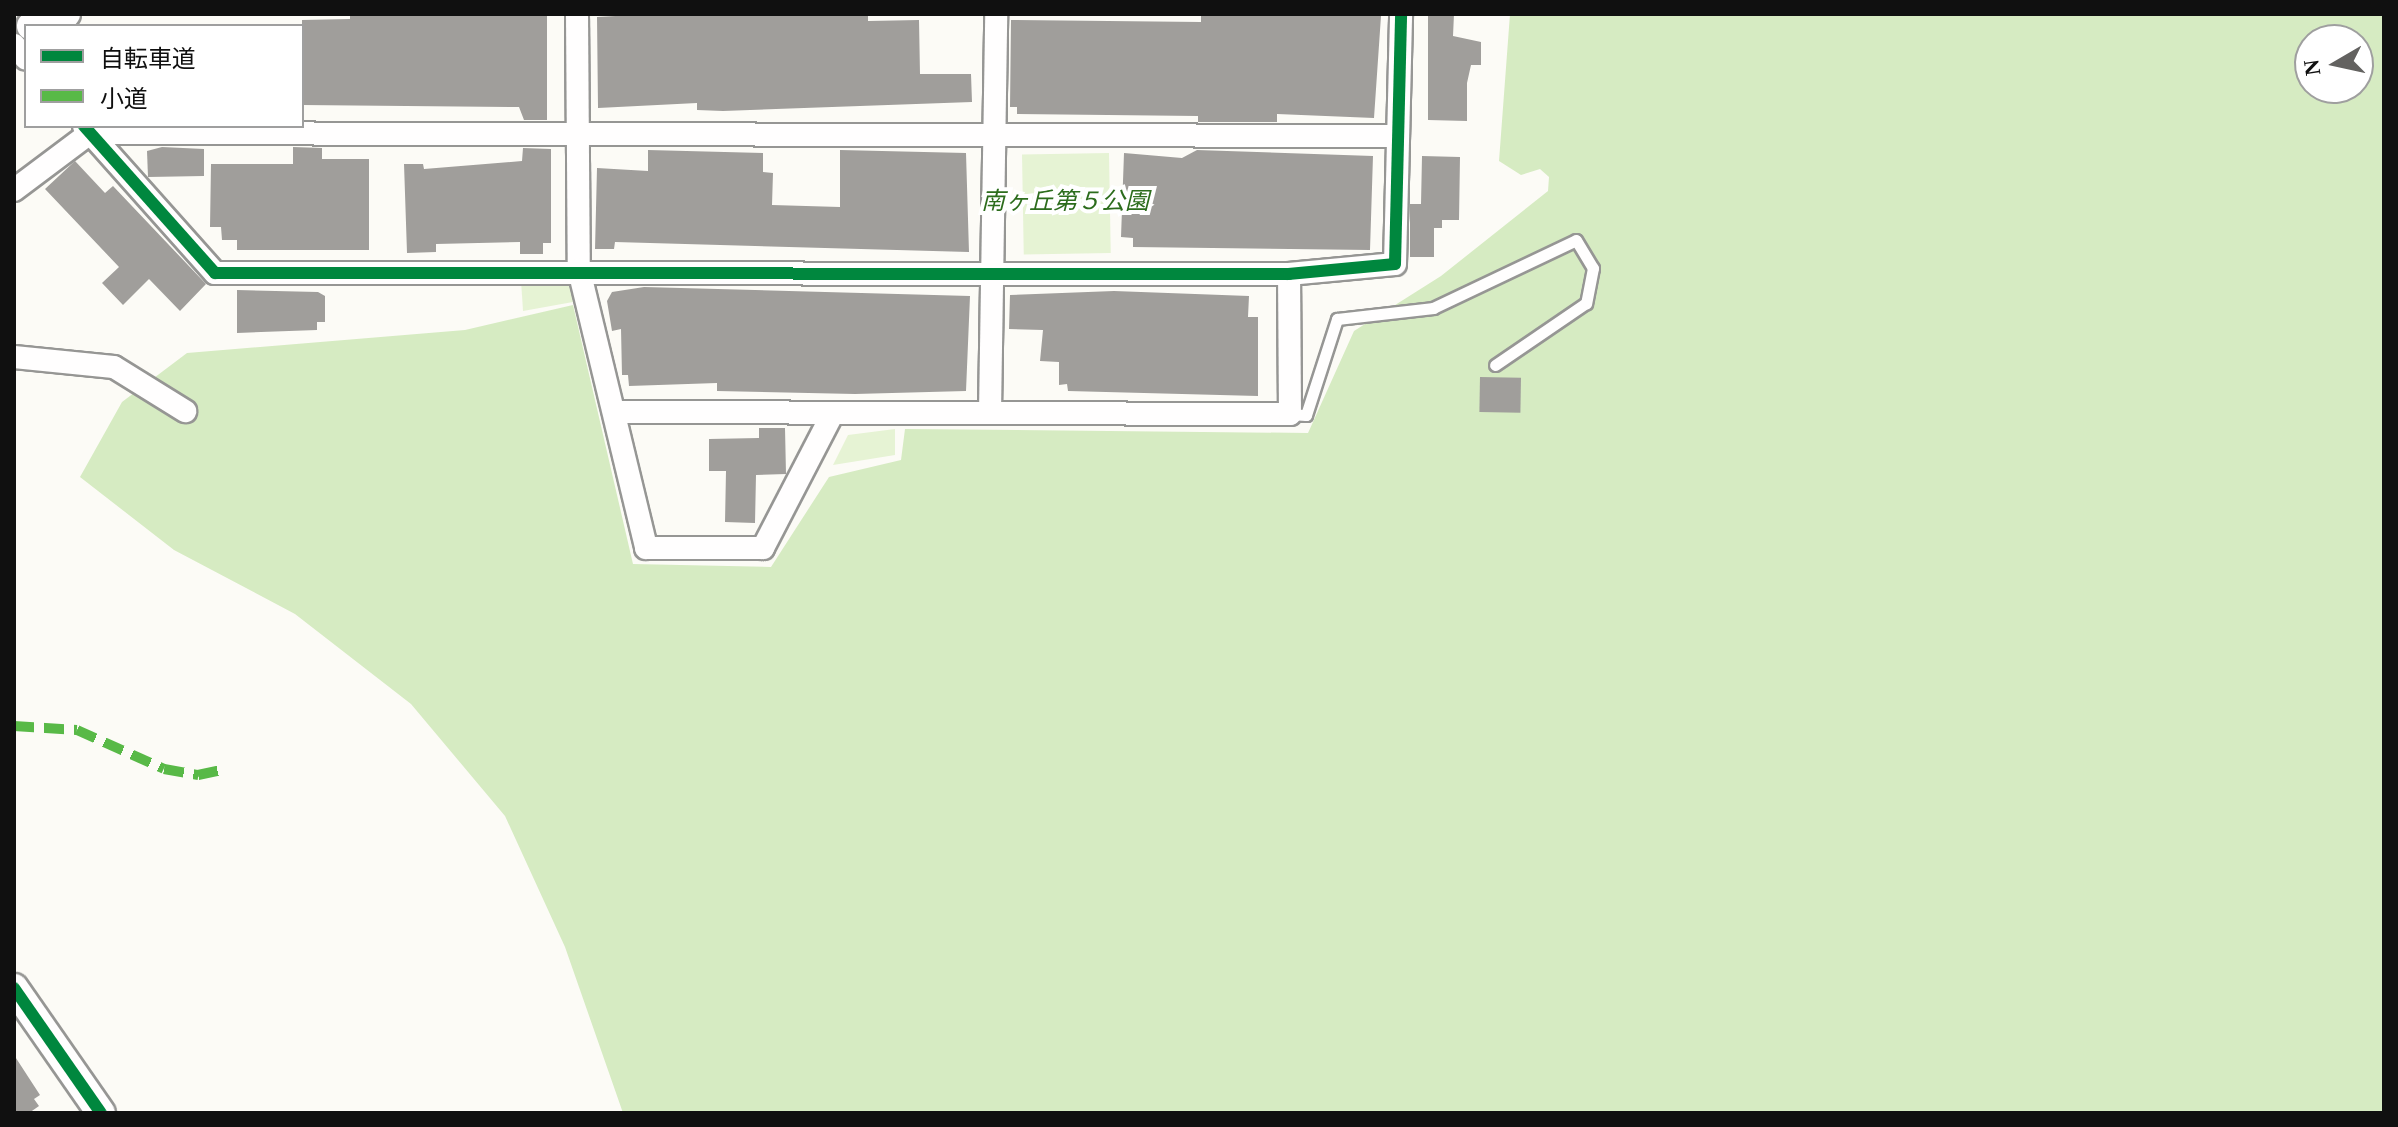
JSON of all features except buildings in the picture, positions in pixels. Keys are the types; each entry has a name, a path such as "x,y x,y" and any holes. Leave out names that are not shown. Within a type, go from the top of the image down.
{"street":[{"path":"38,24 66,14"},
{"path":"577,14 579,270 616,412 646,548 763,548 832,415"},
{"path":"990,412 996,14"},
{"path":"87,129 215,273 579,270 1289,274 1395,264 1401,14"},
{"path":"14,190 87,129 1396,136"},
{"path":"616,412 1290,414 1289,274"},
{"path":"14,357 114,367 185,411"},
{"path":"14,988 101,1113"}],"lane":[{"path":"1290,414 1306,415 1337,319 1433,308 1576,240 1593,268 1586,303 1495,365"}],"green space":[{"path":"1510,14 2384,14 2384,1113 623,1113 565,947 505,816 411,704 295,614 174,550 80,477 122,402 187,353 465,330 573,305 633,564 771,567 829,477 901,460 905,429 1308,433 1354,331 1441,276 1548,191 1549,177 1540,169 1521,175 1499,161"},
{"name":"南ヶ丘第５公園","path":"1109,153 1111,253 1024,255 1022,155"},
{"path":"570,279 573,302 523,311 521,280"},
{"path":"895,429 895,455 833,465 848,435"}],"marked path":[{"path":"14,726 77,730 164,769 198,775 221,770"}],"cycle path":[{"path":"86,128 215,273 1289,274 1395,264 1401,14"},
{"path":"14,988 101,1113"}]}
